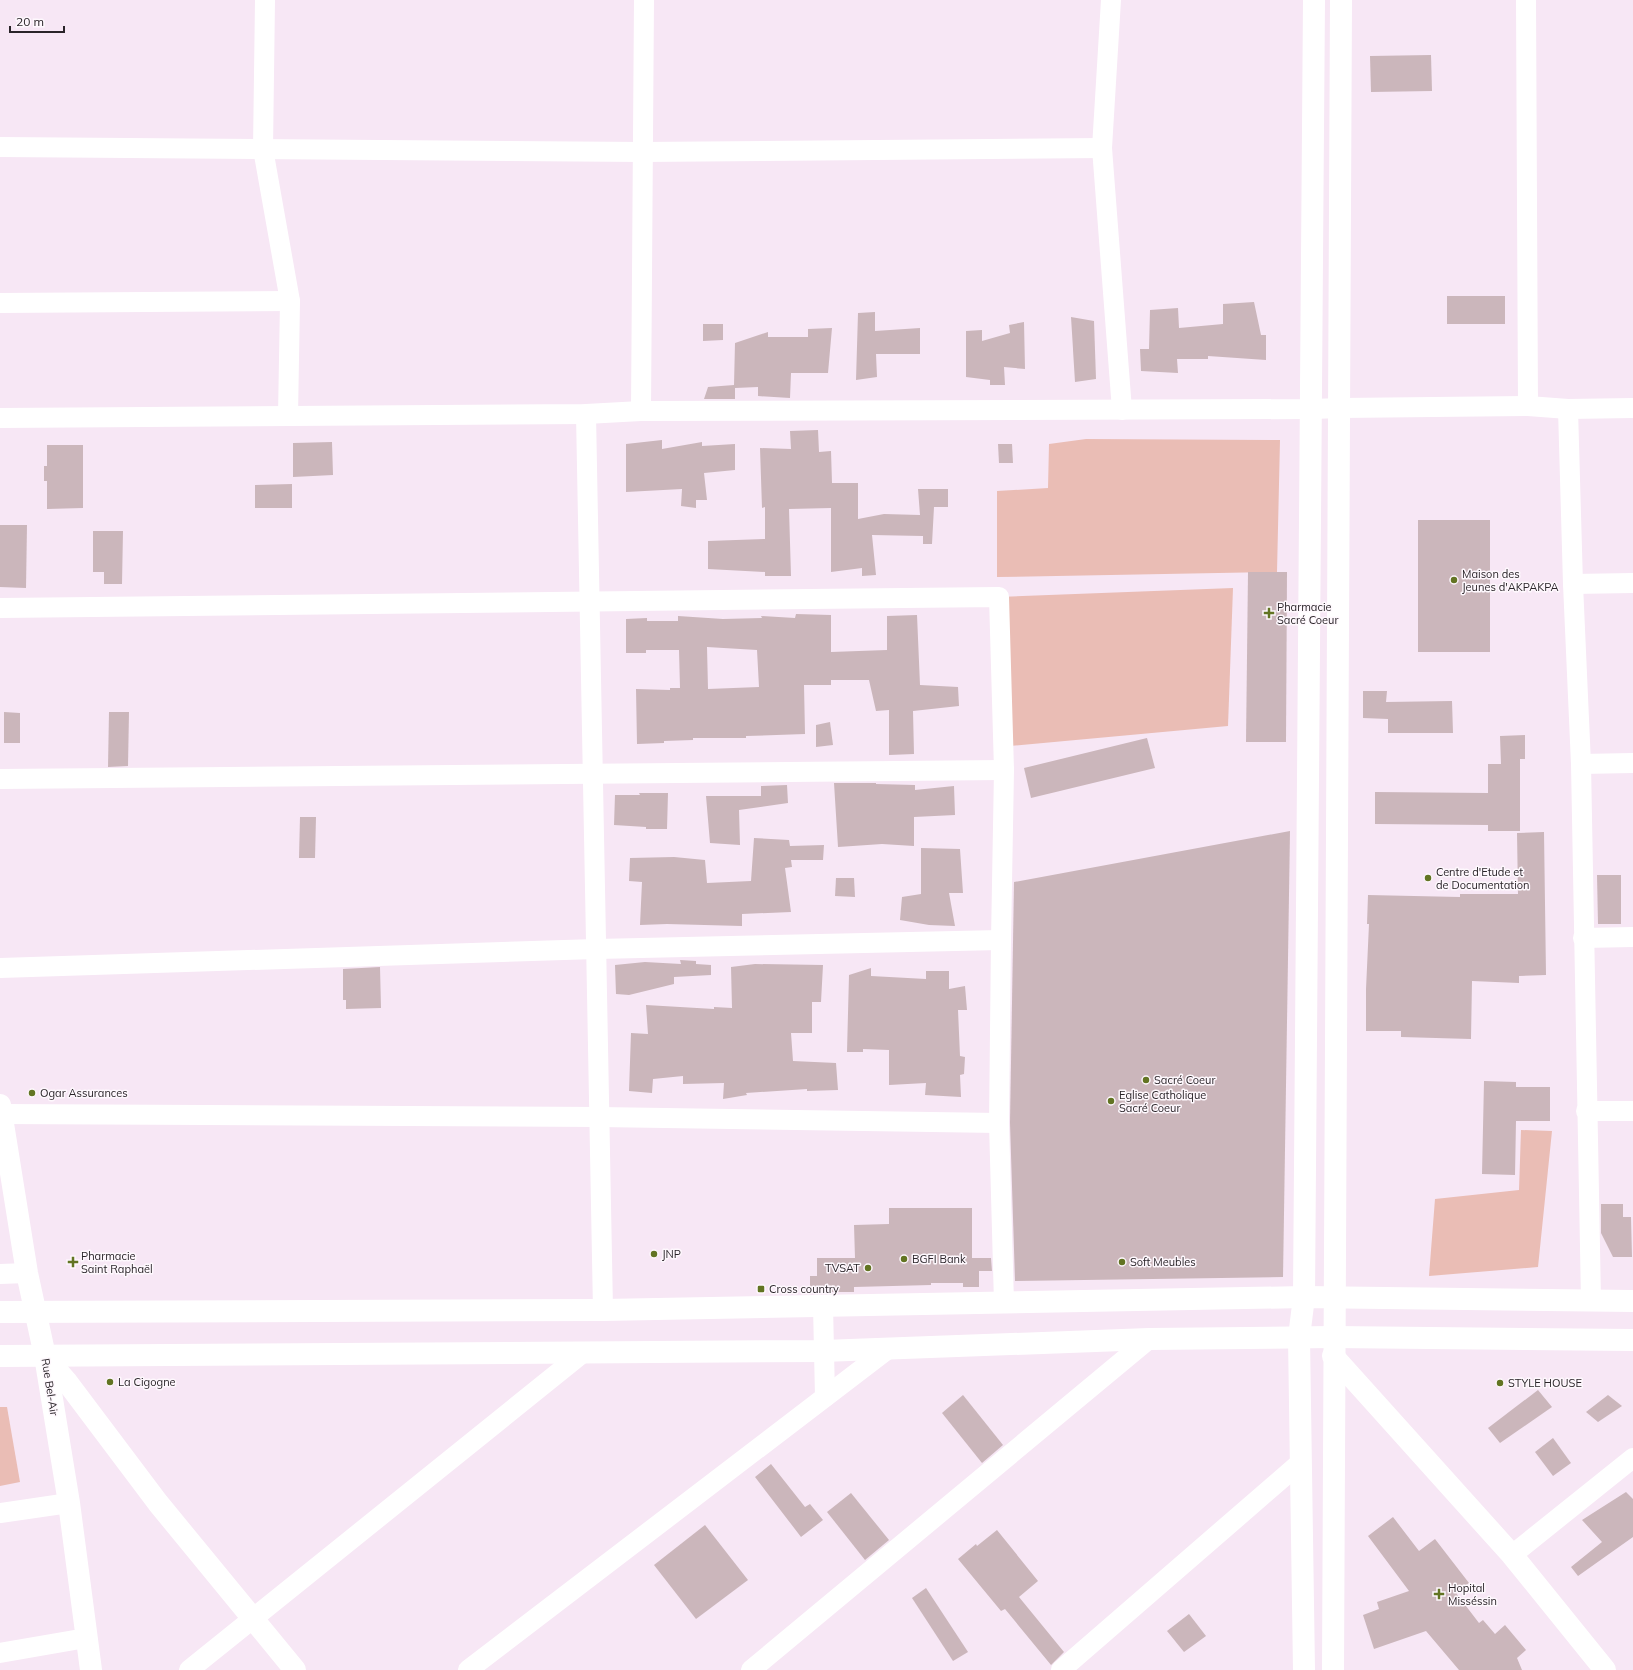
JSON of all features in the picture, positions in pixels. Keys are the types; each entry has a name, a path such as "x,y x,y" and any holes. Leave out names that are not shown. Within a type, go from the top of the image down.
{"main road":[{"path":"1304,1670 1299,1337 1304,1296 1314,0"},
{"path":"1333,1670 1333,1347 1335,1297 1341,408 1341,0"},
{"name":"Rue Bel-Air","path":"0,1111 27,1273 45,1356 69,1503 90,1670"},
{"path":"0,1312 603,1310 1304,1296 1633,1301"},
{"path":"0,1356 823,1351 1149,1340 1299,1337 1333,1347 1633,1340"},
{"path":"1333,1347 1512,1555 1605,1670"},
{"path":"45,1356 67,1382 158,1503 254,1618 295,1670"}],"street":[{"path":"265,0 263,149 290,301 288,416"},
{"path":"641,411 644,0"},
{"path":"1111,0 1102,148 1122,410"},
{"path":"1526,0 1528,406"},
{"path":"0,147 643,152 1102,148"},
{"path":"0,303 290,301"},
{"path":"0,418 586,414 641,411 1312,409 1528,406 1568,408 1633,408"},
{"path":"1568,408 1573,584 1581,764 1586,1112 1591,1301"},
{"path":"586,414 603,1310"},
{"path":"1573,584 1633,583"},
{"path":"0,608 999,596 1004,770 1000,940 999,1123 1004,1303"},
{"path":"1581,764 1633,763"},
{"path":"0,779 1004,770"},
{"path":"1583,938 1633,938"},
{"path":"0,968 596,949 1000,940"},
{"path":"0,1111 999,1123"},
{"path":"1586,1112 1633,1111"},
{"path":"0,1274 27,1273"},
{"path":"823,1305 825,1397"},
{"path":"751,1670 1149,1340"},
{"path":"468,1670 888,1349"},
{"path":"189,1670 584,1352"},
{"path":"1512,1555 1633,1458"},
{"path":"1061,1670 1301,1462"},
{"path":"0,1513 69,1503"},
{"path":"0,1653 86,1638"}],"shaded area":[{"path":"1086,439 1280,440 1277,572 997,577 997,491 1048,488 1049,444"},
{"path":"1233,588 1228,726 1010,746 999,597"},
{"path":"1521,1130 1552,1131 1538,1267 1429,1276 1435,1199 1519,1190"},
{"path":"0,1407 7,1407 20,1482 0,1486"}],"building":[{"path":"1431,55 1432,91 1371,92 1370,56"},
{"path":"1447,296 1505,296 1505,324 1447,324"},
{"path":"1254,302 1261,335 1266,335 1266,360 1208,356 1208,359 1177,359 1178,373 1141,371 1140,349 1149,349 1150,310 1178,308 1179,328 1223,324 1223,304"},
{"path":"875,312 875,331 920,328 920,354 876,354 877,377 856,380 858,313"},
{"path":"1071,317 1094,321 1096,379 1075,382"},
{"path":"1024,322 1025,369 1004,367 1005,385 990,385 990,380 966,377 966,331 982,330 982,341 1010,333 1009,325"},
{"path":"703,324 723,324 723,340 703,341"},
{"path":"832,328 828,373 791,373 790,398 758,396 758,387 735,388 735,399 704,399 708,387 734,385 735,343 768,332 768,337 808,337 808,329"},
{"path":"818,430 819,452 831,451 832,483 858,483 858,519 884,514 920,515 918,489 948,489 948,507 934,507 932,544 923,544 923,536 872,535 876,575 862,576 862,568 831,572 831,508 789,509 791,576 765,576 765,572 708,569 708,541 765,539 765,507 762,508 760,448 791,449 790,431"},
{"path":"662,440 662,449 702,442 702,446 735,444 735,470 704,473 707,500 696,500 696,508 681,506 682,489 626,492 626,444"},
{"path":"332,442 333,475 293,477 293,443"},
{"path":"998,444 1012,444 1013,463 999,463"},
{"path":"47,445 83,445 83,508 47,509 47,481 44,481 44,466 47,466"},
{"path":"292,484 292,508 255,508 255,485"},
{"path":"1418,520 1490,520 1490,652 1418,652"},
{"path":"0,525 27,525 26,588 0,587"},
{"path":"93,531 123,531 122,584 104,584 104,572 93,572"},
{"path":"1248,572 1287,572 1286,742 1246,742"},
{"path":"796,614 831,615 831,652 887,650 887,616 917,615 920,685 958,687 959,706 913,711 914,754 889,755 889,710 876,711 869,680 831,680 831,685 804,685 805,734 746,736 746,738 693,738 693,740 637,744 636,689 670,690 670,688 680,688 679,650 646,650 646,653 626,653 626,619 647,618 647,621 678,621 678,616 723,619 762,618 761,616 795,618","holes":["707,647 757,650 759,687 708,689"]},
{"path":"1363,691 1387,691 1386,702 1452,701 1453,733 1388,733 1388,719 1363,718"},
{"path":"4,712 20,713 20,743 4,743"},
{"path":"109,712 129,712 128,766 108,767"},
{"path":"830,722 833,745 816,747 816,725"},
{"path":"1525,735 1525,759 1520,759 1520,831 1488,831 1488,825 1375,824 1375,792 1488,793 1488,764 1501,764 1500,736"},
{"path":"1147,738 1155,768 1031,798 1024,768"},
{"path":"834,783 915,785 915,790 954,786 955,815 914,817 914,846 882,844 838,847"},
{"path":"787,785 788,803 739,810 740,845 710,843 706,796 761,796 761,786"},
{"path":"639,793 668,793 667,829 646,829 646,827 614,825 615,795 640,795"},
{"path":"300,817 316,817 315,858 299,858"},
{"name":"Sacré Coeur","path":"1290,831 1283,1277 1015,1281 1010,1123 1014,882"},
{"path":"1544,832 1546,975 1519,976 1519,983 1472,981 1471,1039 1401,1037 1401,1031 1366,1031 1369,924 1367,924 1368,895 1460,897 1460,894 1518,894 1517,833"},
{"path":"754,838 789,840 790,846 824,845 823,860 791,860 792,867 785,868 791,912 742,914 742,926 667,924 640,925 642,882 629,881 630,858 674,857 705,860 707,883 751,881"},
{"path":"921,848 960,849 963,893 949,893 955,926 929,925 900,920 902,897 921,894"},
{"path":"1597,875 1621,875 1621,924 1598,924"},
{"path":"836,878 854,878 855,897 835,896"},
{"path":"680,960 696,961 696,964 711,965 711,975 674,977 674,984 629,995 616,994 615,965 645,962 681,964"},
{"path":"755,964 823,965 821,1002 812,1002 812,1033 791,1033 793,1061 836,1063 838,1090 807,1091 807,1089 746,1093 747,1095 723,1099 724,1083 683,1084 683,1076 653,1079 652,1093 629,1091 631,1033 648,1034 646,1005 714,1009 714,1007 732,1008 731,967"},
{"path":"380,967 381,1008 346,1009 346,1000 343,1000 343,969"},
{"path":"871,968 871,976 926,979 926,971 949,971 949,989 965,986 967,1010 958,1010 960,1056 965,1057 964,1074 960,1075 961,1097 925,1095 926,1083 889,1085 889,1050 863,1049 863,1052 847,1052 849,975"},
{"path":"1484,1081 1516,1082 1516,1087 1550,1087 1550,1121 1516,1121 1515,1175 1482,1174"},
{"path":"1601,1204 1623,1204 1623,1217 1631,1217 1632,1257 1613,1257 1601,1233"},
{"path":"889,1208 972,1208 972,1258 991,1258 992,1271 979,1271 979,1287 963,1287 963,1283 931,1283 931,1285 854,1287 854,1292 810,1292 810,1276 817,1276 817,1258 855,1258 854,1225 889,1224"},
{"path":"1538,1390 1552,1407 1500,1443 1488,1428"},
{"path":"963,1395 1003,1445 982,1463 942,1413"},
{"path":"1608,1395 1622,1406 1598,1422 1586,1412"},
{"path":"1553,1438 1571,1463 1553,1476 1535,1452"},
{"path":"771,1464 805,1507 810,1504 823,1520 801,1537 755,1477"},
{"path":"1626,1492 1633,1499 1633,1537 1578,1576 1571,1567 1602,1542 1582,1520"},
{"path":"851,1493 889,1540 865,1560 827,1512"},
{"path":"1393,1517 1419,1551 1435,1539 1469,1583 1456,1593 1479,1623 1483,1620 1495,1634 1505,1625 1526,1650 1517,1658 1522,1670 1459,1670 1426,1631 1374,1649 1363,1615 1379,1609 1377,1602 1409,1591 1368,1536"},
{"path":"705,1525 748,1580 696,1619 654,1565"},
{"path":"997,1530 1038,1581 1019,1597 1064,1652 1051,1665 1005,1609 1001,1611 958,1559 976,1544 977,1546"},
{"path":"926,1588 968,1652 953,1661 912,1598"},
{"path":"1189,1614 1206,1636 1184,1652 1167,1631"}],"place":[{"name":"Maison des Jeunes d'AKPAKPA","path":"1454,580"},
{"name":"Pharmacie Sacré Coeur","path":"1269,613"},
{"name":"Centre d'Etude et de Documentation","path":"1428,878"},
{"name":"Sacré Coeur","path":"1146,1080"},
{"name":"Ogar Assurances","path":"32,1093"},
{"name":"Eglise Catholique Sacré Coeur","path":"1111,1101"},
{"name":"JNP","path":"654,1254"},
{"name":"BGFI Bank","path":"904,1259"},
{"name":"Pharmacie Saint Raphaël","path":"73,1262"},
{"name":"Soft Meubles","path":"1122,1262"},
{"name":"TVSAT","path":"868,1268"},
{"name":"Cross country","path":"761,1289"},
{"name":"La Cigogne","path":"110,1382"},
{"name":"STYLE HOUSE","path":"1500,1383"},
{"name":"Hopital Misséssin","path":"1439,1594"}]}
